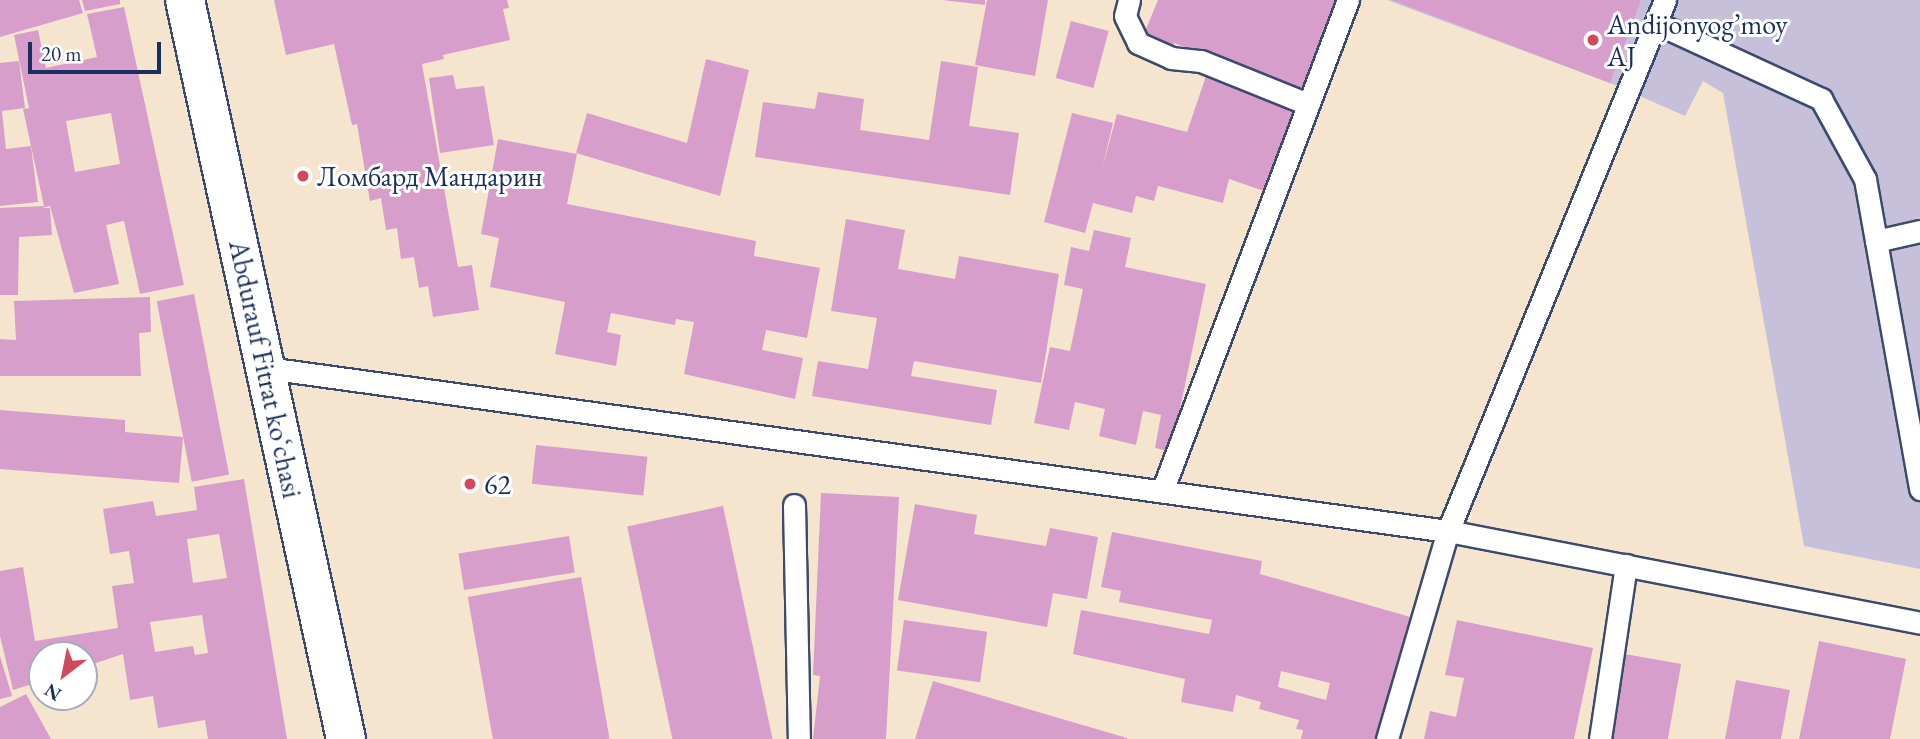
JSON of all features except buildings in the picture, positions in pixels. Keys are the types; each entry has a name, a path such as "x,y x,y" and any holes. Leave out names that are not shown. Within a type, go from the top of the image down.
{"main road":[{"name":"Abdurauf Fitrat koʻchasi","path":"184,0 267,368 346,739"}],"lane":[{"path":"1129,0 1125,16 1138,44 1156,54 1201,61 1307,104"},
{"path":"1163,489 1348,0"},
{"path":"1387,739 1448,531 1665,0"},
{"path":"1656,23 1821,99 1865,179 1920,489"},
{"path":"1876,241 1920,231"},
{"path":"267,368 1163,489 1448,531 1920,623"},
{"path":"794,505 799,739"},
{"path":"1600,739 1626,565"}],"shaded area":[{"name":"Andijonyog’moy AJ","path":"1387,0 1920,0 1920,569 1804,546 1723,93 1703,81 1685,116 1610,83"}],"place":[{"name":"Andijonyog’moy AJ","path":"1593,40"},
{"name":"Ломбард Мандарин","path":"303,176"},
{"name":"62","path":"470,484"}]}
